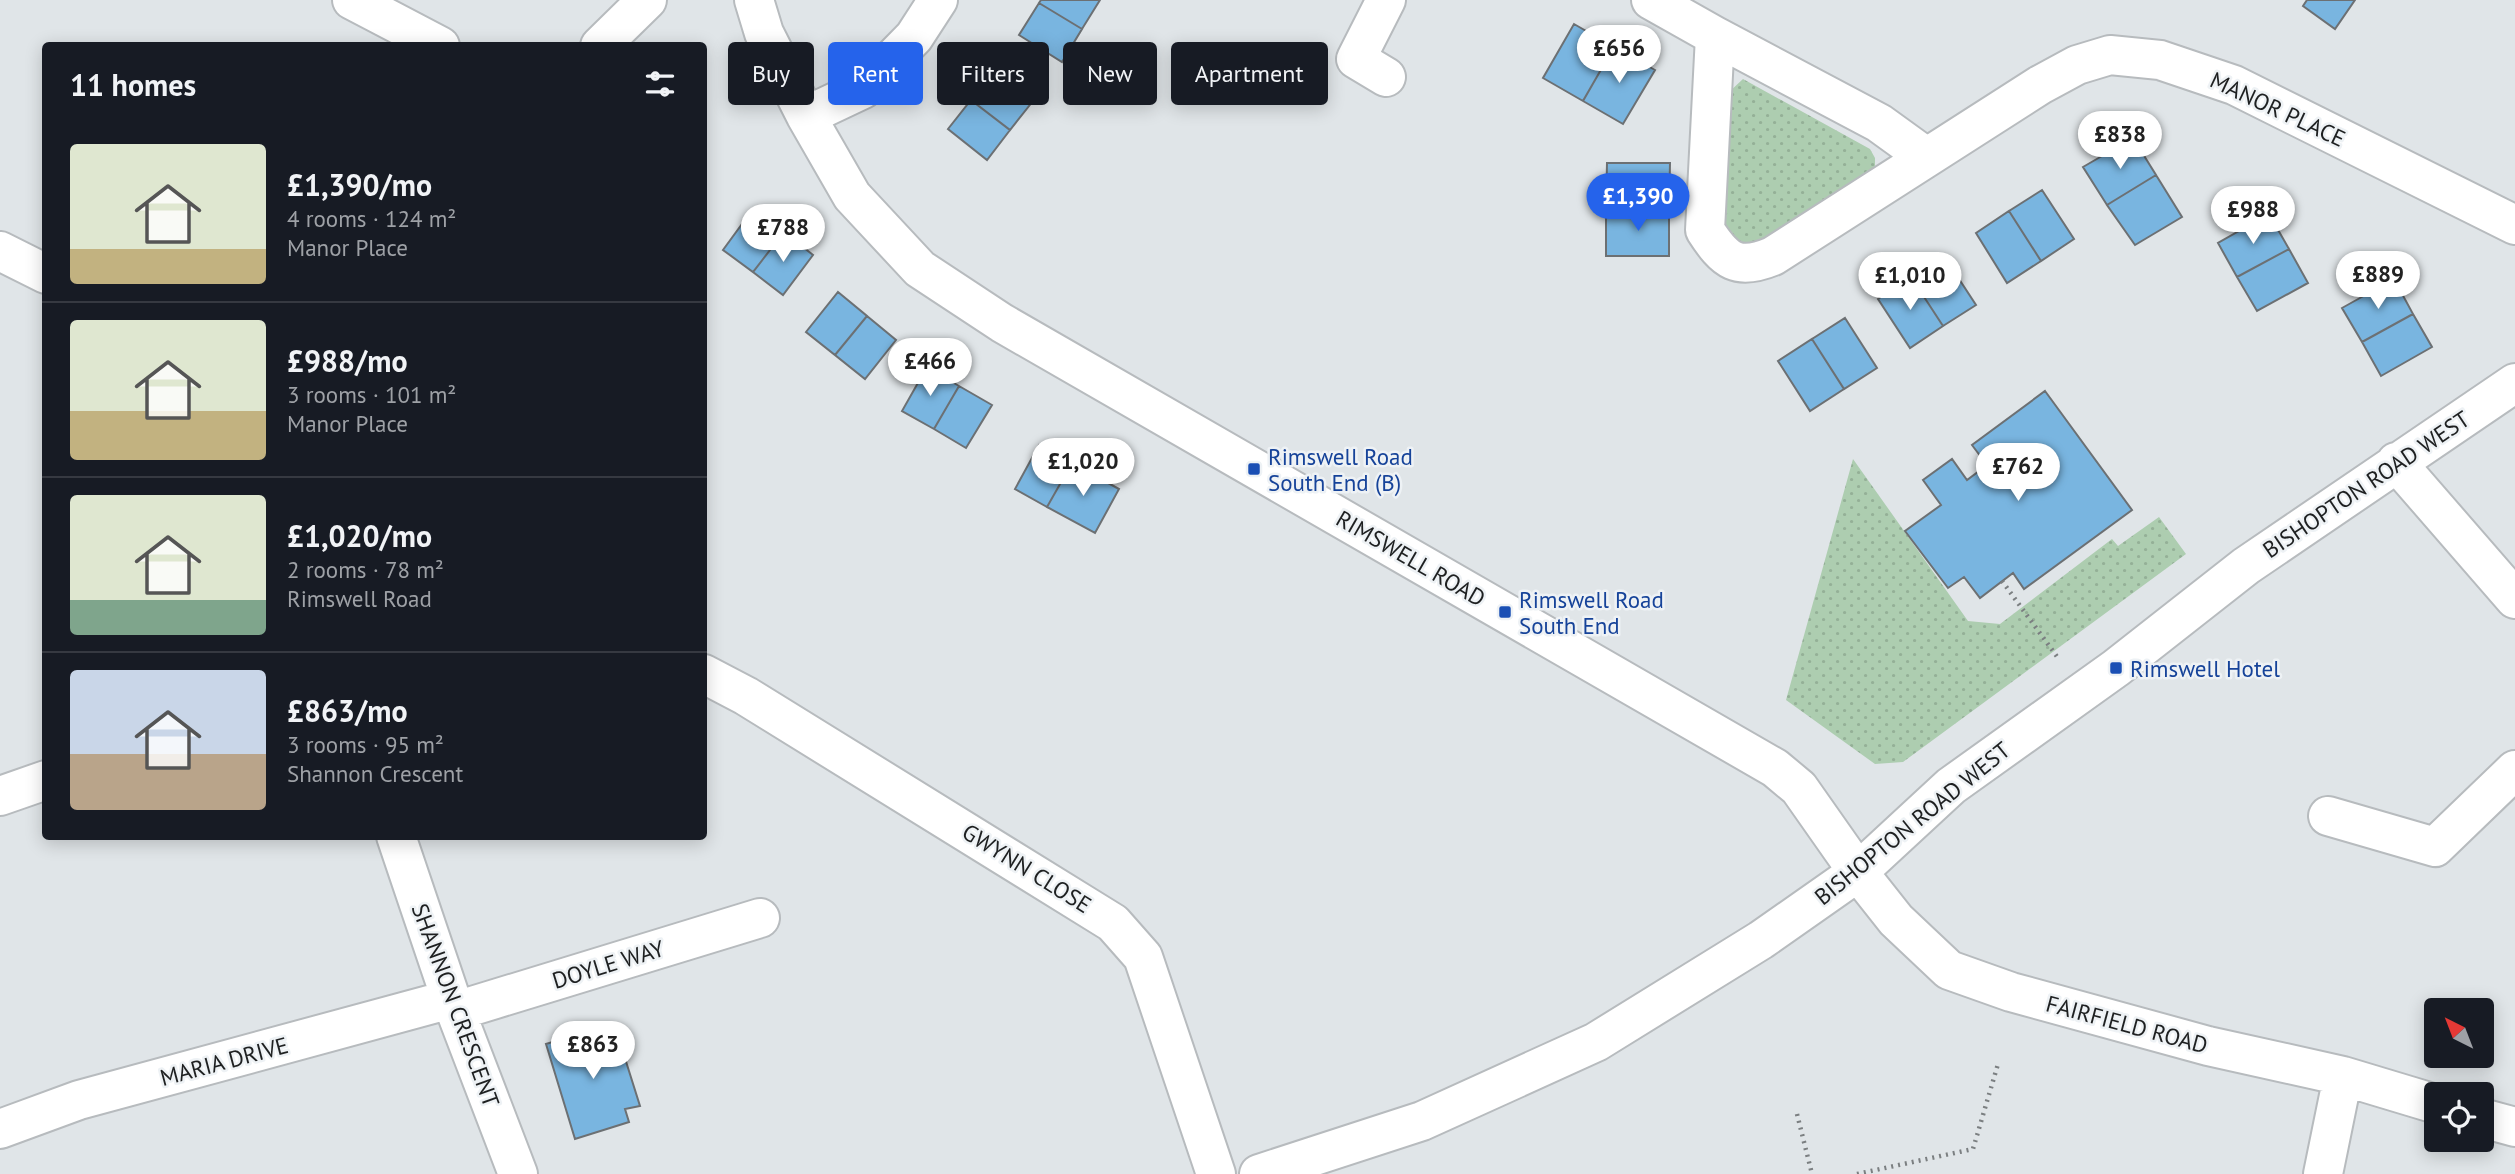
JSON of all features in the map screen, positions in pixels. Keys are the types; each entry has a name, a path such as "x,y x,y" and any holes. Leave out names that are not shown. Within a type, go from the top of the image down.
{"street":[{"path":"352,0 432,42"},
{"path":"604,42 647,0"},
{"name":"RIMSWELL ROAD","path":"754,0 764,33 806,116 852,196 920,270 1002,323 1775,768 1799,788 1858,872"},
{"path":"806,116 863,89 914,37 938,0"},
{"path":"1386,0 1356,59 1386,77"},
{"path":"1651,0 1879,123 1926,157"},
{"name":"MANOR PLACE","path":"1715,36 1705,230 1717,250 1733,261 1752,265 1773,256 1926,157 2077,65 2110,55 2160,60 2234,85 2515,225"},
{"path":"0,251 42,272"},
{"name":"BISHOPTON ROAD WEST","path":"1259,1174 1422,1121 1596,1042 1761,940 1858,872 1951,786 2116,668 2256,559 2515,383"},
{"path":"2396,462 2515,599"},
{"name":"GWYNN CLOSE","path":"707,676 746,696 1113,923 1143,957 1216,1174"},
{"path":"2328,816 2435,847 2515,770"},
{"path":"0,796 42,781"},
{"name":"SHANNON CRESCENT","path":"397,840 454,1005 518,1174"},
{"name":"FAIRFIELD ROAD","path":"1858,872 1896,920 1950,970 2011,992 2208,1046 2343,1076 2424,1100"},
{"name":"DOYLE WAY","path":"454,1005 761,918"},
{"name":"MARIA DRIVE","path":"0,1129 79,1100 454,1005"},
{"path":"2323,1174 2343,1076"},
{"path":"2494,1121 2515,1127"}],"path":[{"path":"2002,581 2058,658"},
{"path":"1857,1174 1973,1149 1998,1064"},
{"path":"1797,1114 1812,1174"}],"green space":[{"path":"1743,79 1870,149 1875,158 1875,170 1762,244 1741,247 1724,232 1728,93"},
{"path":"1853,459 1968,621 2000,624 2112,539 2118,546 2159,517 2186,554 1903,762 1875,764 1786,700"}],"building":[{"path":"1041,0 1100,0 1082,29 1039,3"},
{"path":"2307,0 2355,0 2335,29 2303,6"},
{"path":"1039,3 1082,29 1074,42 1063,42 1062,62 1049,54 1049,42 1030,42 1019,35"},
{"path":"1574,24 1614,47 1583,101 1543,78"},
{"path":"1614,47 1655,70 1623,124 1583,101"},
{"path":"967,105 978,105 1010,130 987,160 948,129"},
{"path":"978,105 1030,105 1010,130"},
{"path":"2133,138 2156,175 2107,205 2083,167"},
{"path":"1607,163 1670,163 1669,210 1606,210"},
{"path":"2156,175 2182,217 2135,245 2107,205"},
{"path":"2042,190 2074,239 2041,261 2009,211"},
{"path":"753,209 784,232 753,272 723,250"},
{"path":"1606,210 1669,210 1669,256 1606,256"},
{"path":"2009,211 2041,261 2007,283 1976,233"},
{"path":"2269,214 2289,249 2237,277 2218,243"},
{"path":"784,232 813,255 783,295 753,272"},
{"path":"2289,249 2308,283 2257,311 2237,277"},
{"path":"1944,256 1976,305 1943,326 1911,277"},
{"path":"1911,277 1943,326 1910,348 1878,299"},
{"path":"2394,279 2413,314 2362,342 2342,308"},
{"path":"838,292 867,316 835,355 806,332"},
{"path":"2413,314 2432,347 2381,376 2362,342"},
{"path":"867,316 896,340 865,379 835,355"},
{"path":"1845,318 1877,368 1844,389 1812,339"},
{"path":"1812,339 1844,389 1810,411 1778,361"},
{"path":"927,367 959,386 934,429 902,411"},
{"path":"959,386 992,405 966,448 934,429"},
{"path":"2045,391 2132,510 2024,589 2013,573 1980,598 1964,577 1948,588 1905,531 1941,505 1923,480 1952,459 1967,480 1987,465 1972,445"},
{"path":"1039,445 1072,463 1047,507 1015,489"},
{"path":"1072,463 1119,489 1095,533 1047,507"},
{"path":"600,1028 603,1037 617,1033 640,1106 625,1109 629,1122 575,1139 546,1044"}],"place":[{"name":"Rimswell Road South End (B)","path":"1254,469"},
{"name":"Rimswell Road South End","path":"1505,612"},
{"name":"Rimswell Hotel","path":"2116,668"}]}
